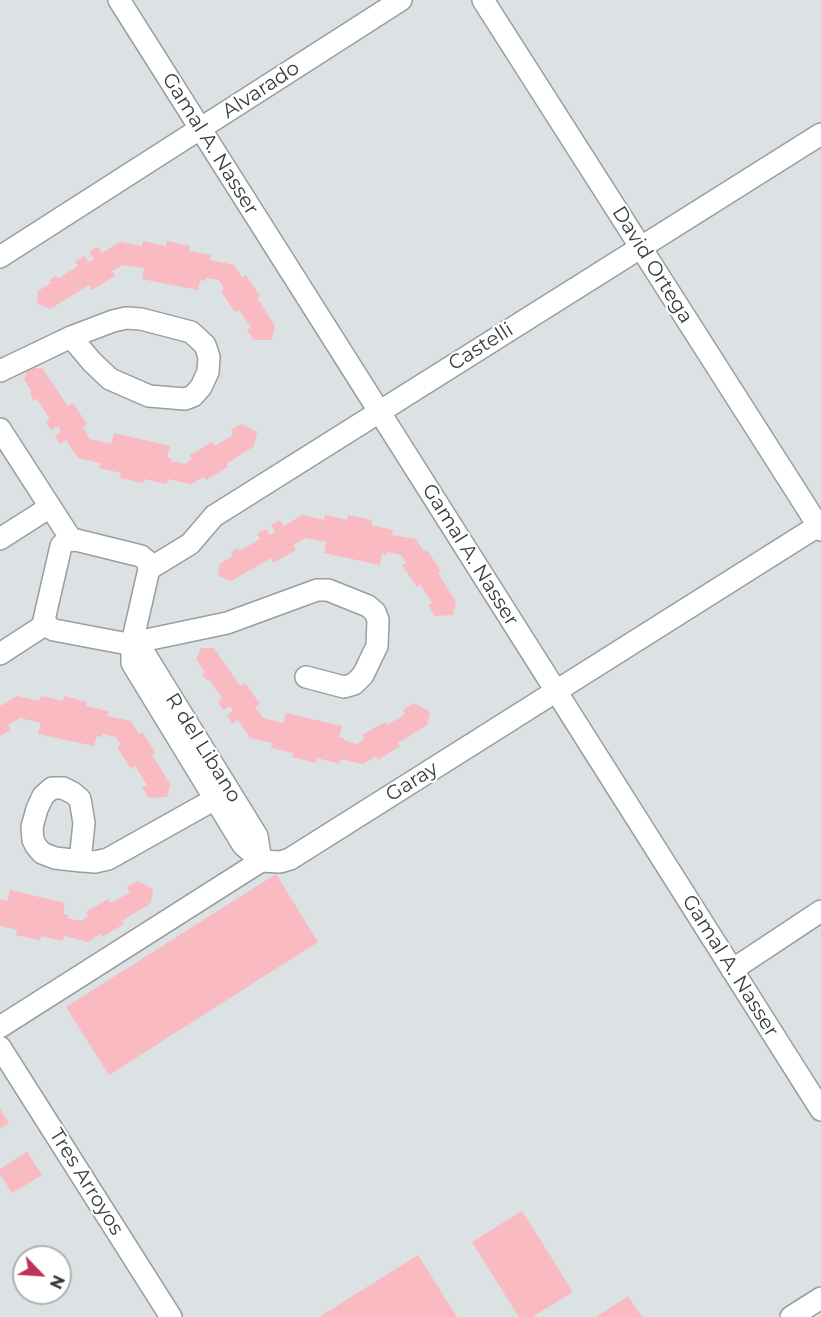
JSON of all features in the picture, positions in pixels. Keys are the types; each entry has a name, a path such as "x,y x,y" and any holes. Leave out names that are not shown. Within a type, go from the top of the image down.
{"street":[{"name":"Gamal A. Nasser","path":"119,0 821,1110"},
{"name":"Alvarado","path":"0,257 401,0"},
{"name":"David Ortega","path":"483,0 820,527"},
{"name":"Castelli","path":"149,569 190,544 214,516 821,134"},
{"path":"0,371 71,337 113,321 141,319 191,332 205,345 209,357 208,372 201,387 193,396 184,399 149,396 110,379 71,337"},
{"path":"0,429 71,540"},
{"path":"0,538 50,507"},
{"name":"Garay","path":"0,1028 261,861 280,862 290,859 820,527"},
{"path":"132,643 149,569 147,561 141,556 71,540 61,546 45,615 46,624 54,630 126,645 227,623 317,590 328,590 368,606 375,612 378,621 376,646 363,675 354,684 344,687 306,677"},
{"path":"0,654 46,624"},
{"name":"R del Libano","path":"132,643 146,656 224,798 257,836 261,861"},
{"path":"80,861 95,862 108,859 224,798"},
{"path":"732,970 821,911"},
{"name":"Tres Arroyos","path":"0,1047 171,1317"},
{"path":"791,1317 821,1298"}],"building":[{"path":"143,241 166,246 167,241 190,246 189,251 211,255 210,260 234,265 242,277 246,275 260,296 257,298 275,326 272,340 254,340 247,330 251,327 239,310 235,312 221,291 224,288 219,280 206,278 205,281 200,280 198,290 142,279 144,268 123,265 112,271 115,276 92,290 89,285 50,309 37,303 38,291 51,283 49,280 56,276 58,279 78,266 75,262 84,256 89,262 94,259 89,252 98,247 102,253 120,242 142,246"},
{"path":"28,368 42,368 68,406 73,403 87,424 83,428 90,439 111,444 114,433 170,446 167,457 171,458 171,461 185,464 192,459 190,455 212,442 215,446 233,435 231,430 241,424 257,432 254,446 226,464 228,467 206,480 204,477 191,484 168,479 167,484 144,479 143,483 120,478 121,473 99,468 100,463 78,458 66,440 60,444 55,436 61,431 58,426 51,430 46,422 50,419 37,399 34,401 30,394 32,392 24,379"},
{"path":"302,515 324,520 325,515 347,520 348,515 372,520 371,525 393,530 392,535 416,539 424,552 427,550 441,571 438,573 456,602 453,615 435,616 428,605 432,603 420,584 417,587 402,565 406,563 401,555 387,552 386,555 382,554 380,565 324,553 326,542 305,538 293,545 296,550 273,563 271,558 231,581 218,576 220,564 233,556 231,552 238,548 239,551 260,539 257,534 266,529 270,535 275,532 271,525 280,520 284,526"},
{"path":"201,648 214,648 240,686 245,683 260,704 255,707 263,718 283,723 286,713 342,726 339,737 357,744 364,739 362,735 385,722 387,725 405,714 403,710 414,703 430,712 427,725 398,743 400,746 378,760 376,756 363,764 340,759 339,764 317,758 316,763 292,757 293,753 271,748 272,743 250,738 238,720 232,724 227,715 233,711 230,706 223,710 218,702 222,698 209,679 206,680 202,674 205,672 196,659"},
{"path":"17,696 39,701 41,696 63,701 64,696 87,702 86,706 108,711 107,716 131,721 139,734 142,732 156,753 152,755 170,784 167,797 149,798 142,787 147,785 135,766 131,769 117,747 121,744 116,737 102,734 102,737 97,736 94,746 38,734 41,723 20,718 8,725 11,730 0,736 0,706"},
{"path":"276,874 318,942 109,1075 66,1007"},
{"path":"138,881 153,889 151,903 122,921 124,924 88,942 64,936 63,941 41,936 40,940 16,935 17,930 0,926 0,899 7,901 10,890 65,903 63,914 68,915 67,918 81,921 88,916 86,912 108,899 111,903 130,892 127,887"},
{"path":"0,1109 9,1123 0,1129"},
{"path":"27,1152 42,1175 12,1193 0,1174 0,1169"},
{"path":"522,1211 573,1292 532,1317 519,1317 472,1242"},
{"path":"418,1255 457,1317 319,1317"},
{"path":"628,1296 642,1317 596,1317"}]}
